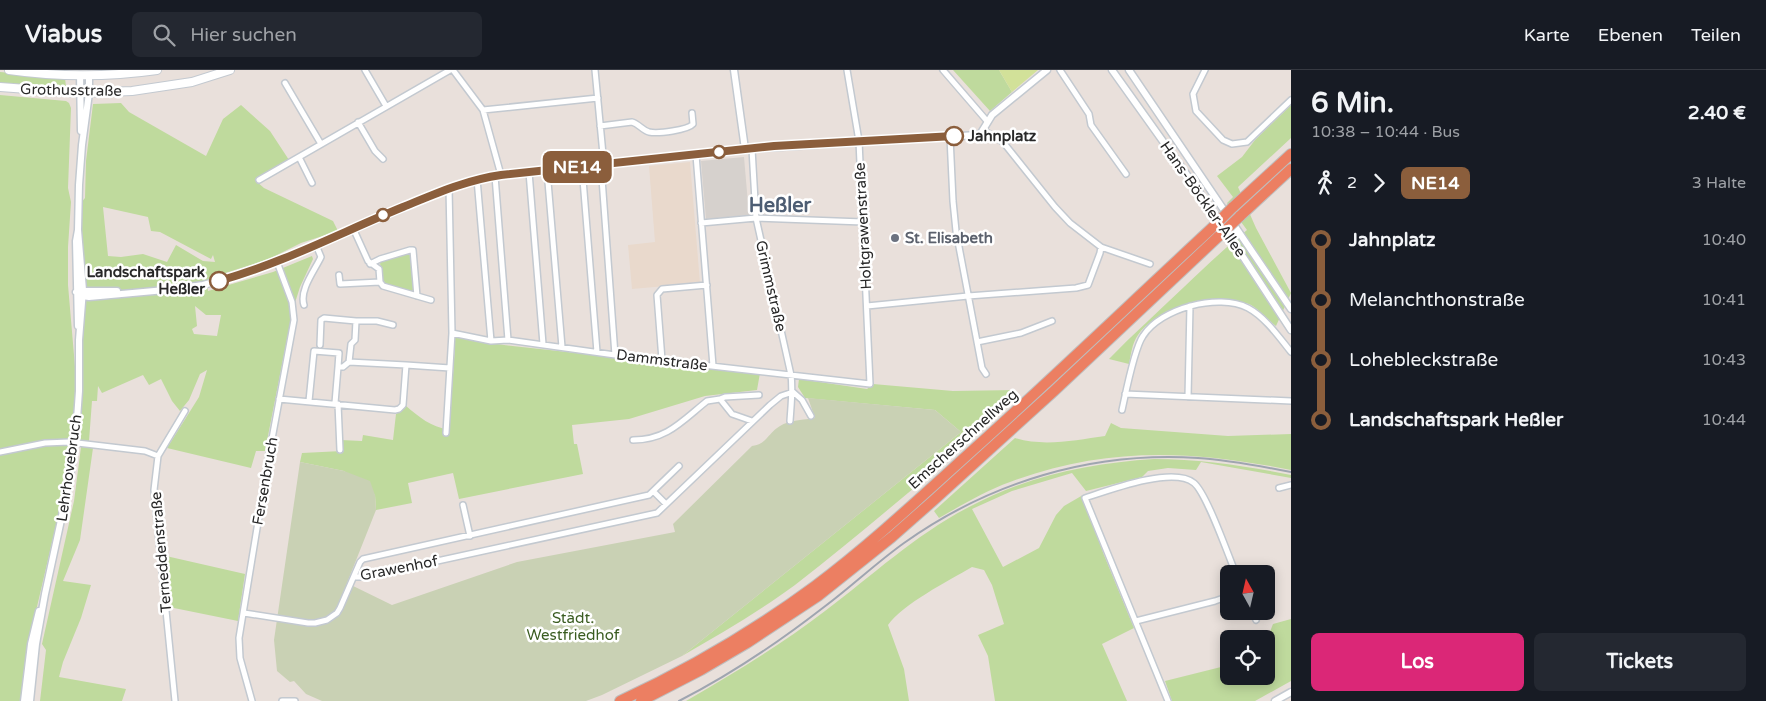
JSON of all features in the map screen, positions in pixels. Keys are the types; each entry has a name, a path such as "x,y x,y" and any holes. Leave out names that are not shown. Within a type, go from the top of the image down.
{"highway":[{"name":"Emscherschnellweg","path":"620,701 696,662 743,635 814,586 888,527 1048,382 1291,154"},
{"name":"Emscherschnellweg","path":"641,701 701,670 747,643 818,596 855,566 934,500 1291,169"}],"main road":[{"name":"Grothusstraße","path":"9,70 35,73 157,70"},
{"name":"Grothusstraße","path":"0,87 85,93 132,91 192,82 230,70"}],"street":[{"path":"365,70 386,106"},
{"path":"259,180 452,70 483,110 498,176 508,340"},
{"path":"595,70 615,355"},
{"name":"Grimmstraße","path":"734,70 748,149 756,218 791,375 793,392 790,421"},
{"name":"Holtgrawenstraße","path":"847,70 859,141 871,382"},
{"path":"943,70 987,121"},
{"path":"81,293 145,292 203,285 240,275 277,262 449,188 477,179 748,149 977,135 981,133 992,115 1047,70"},
{"path":"1060,70 1090,114 1091,125 1126,174"},
{"name":"Hans-Böckler-Allee","path":"1112,70 1217,217 1291,330"},
{"name":"Hans-Böckler-Allee","path":"1129,70 1291,309"},
{"path":"1205,70 1193,94 1196,111 1222,140 1232,144 1247,142 1291,100"},
{"name":"Lehrhovebruch","path":"80,72 85,93"},
{"name":"Lehrhovebruch","path":"24,701 31,644 69,483 75,443 79,391 81,293 78,230 85,93 89,73"},
{"path":"285,83 321,144"},
{"path":"483,110 598,98"},
{"path":"600,126 632,122 637,123 645,131 651,133 688,129 693,124 692,113"},
{"path":"358,122 375,151 383,159"},
{"path":"983,130 1001,140 1062,216 1101,247 1150,264"},
{"path":"950,137 956,231 982,368 986,374"},
{"path":"696,155 713,366"},
{"path":"299,157 312,183"},
{"path":"582,167 598,352"},
{"path":"547,170 562,347"},
{"path":"529,172 543,344"},
{"path":"477,179 490,341"},
{"path":"446,433 452,333 449,188"},
{"path":"701,223 756,218 863,222"},
{"path":"353,228 370,264 378,269 380,282 383,286 431,300"},
{"path":"304,305 304,292 321,257 316,245"},
{"path":"868,306 1076,288 1088,285 1101,247"},
{"path":"370,264 380,259 413,250 417,296"},
{"name":"Fersenbruch","path":"252,701 240,658 239,638 268,455 280,399 294,314 292,302 277,262"},
{"path":"339,275 340,284 380,282"},
{"path":"662,360 657,294 662,289 707,285"},
{"path":"1122,410 1138,345 1144,334 1167,316 1197,303 1225,302 1247,308 1275,331 1291,352"},
{"path":"1188,397 1190,306"},
{"path":"320,345 321,320 324,318 377,321 393,325"},
{"path":"349,362 351,344 355,340 356,321"},
{"path":"977,342 1021,333 1052,321"},
{"name":"Dammstraße","path":"452,333 490,341 508,340 615,355 868,384 871,382"},
{"path":"308,401 314,351 339,353 337,404 340,450"},
{"path":"338,367 343,367 349,362 450,368"},
{"path":"280,399 362,408 399,409 403,405 406,365"},
{"path":"793,392 802,400 811,416"},
{"name":"Grawenhof","path":"679,466 649,495 363,559 354,577 364,577 657,513 752,421 781,396 793,392"},
{"path":"1125,394 1291,401"},
{"path":"633,440 645,440 668,433 707,401 725,397 758,395"},
{"path":"720,399 732,414 752,421"},
{"name":"Terneddenstraße","path":"175,701 154,490 158,456 185,411"},
{"path":"0,452 49,443 75,443 145,451 158,456"},
{"path":"1168,701 1085,498 1144,479 1187,479 1195,484 1207,504 1232,565"},
{"path":"1279,488 1291,485"},
{"path":"654,492 666,504"},
{"path":"463,505 470,536"},
{"path":"244,613 308,623 323,622 337,613 354,577"},
{"name":"Lehrhovebruch","path":"30,701 44,594"},
{"path":"1136,622 1220,599"},
{"path":"1275,701 1291,692"},
{"path":"282,701 295,701"}],"shaded area":[{"path":"744,157 749,215 706,219 701,161"},
{"path":"690,162 700,283 632,289 628,245 655,242 649,166"}],"green space":[{"path":"953,70 999,70 1012,92 990,111"},
{"path":"999,70 1038,70 1012,92"},
{"path":"0,72 65,78 66,87 0,83"},
{"path":"0,95 66,101 71,108 68,188 71,202 68,285 77,390 74,430 64,491 29,641 20,701 0,701"},
{"path":"121,103 129,112 206,156 223,119 241,105 270,131 289,160 256,181 264,188 333,221 338,231 301,243 269,259 216,276 207,282 208,291 273,272 312,256 313,259 300,287 293,309 265,451 256,451 251,468 167,448 199,397 207,370 200,374 189,400 180,411 172,401 161,379 149,385 143,375 102,393 98,386 97,401 92,401 89,441 78,440 85,282 80,204 85,198 86,161 93,104","holes":["103,207 148,217 151,231 160,232 211,259 213,255 215,262 203,261 176,245 167,262 143,254 121,257 108,256","195,306 206,315 221,315 217,336 194,334 192,329 197,326"]},
{"path":"1291,105 1291,138 1238,187 1256,228 1291,293 1276,326 1249,304 1236,301 1205,301 1174,310 1160,316 1147,325 1136,338 1129,364 1109,359 1207,265 1247,230 1227,203 1233,197 1217,176 1242,157 1255,140"},
{"path":"412,252 414,293 384,285 380,262"},
{"path":"454,337 504,345 760,373 757,390 705,396 629,419 572,425 574,444 577,444 583,474 459,499 453,473 408,483 412,503 376,510 375,495 344,471 300,462 302,453 342,451 341,440 362,441 363,435 393,440 396,414 405,408 405,405 426,421 449,430"},
{"path":"799,379 867,389 873,384 953,391 1016,390 995,412 940,457 924,475 920,483 827,560 768,604 682,656 961,432 935,410 805,398 798,387"},
{"name":"Städt. Westfriedhof","path":"808,398 935,410 961,432 682,656 586,701 322,701 306,694 294,681 290,682 277,671 274,640 300,462 344,471 370,481 375,495 376,510 347,583 392,605 517,562 675,532 673,524 752,446 764,441 784,424 815,418"},
{"path":"1111,423 1121,428 1228,436 1291,434 1291,470 1219,458 1149,455 1115,457 1080,462 1046,470 1010,482 983,494 939,518 934,511 1015,438 1026,441 1049,442 1105,436"},
{"path":"81,447 93,448 80,540 63,581 91,585 59,677 126,689 122,701 40,701 46,650 42,644 74,501"},
{"path":"1154,459 1189,460 1240,466 1291,475 1291,478 1201,462 1196,470 1168,468 1148,471 1142,477 1086,491 1072,473 1012,491 972,509 1003,567 1039,548 1056,515 1064,506 1083,495 1104,555 1134,628 1102,644 1127,701 995,701 988,656 978,635 1004,624 992,585 984,570 972,567 915,601 888,625 904,669 909,701 686,701 774,647 825,611 930,530 969,507 1013,487 1059,473 1107,464"},
{"path":"166,556 245,574 238,621 169,607"},
{"path":"1291,619 1291,681 1255,701 1172,701 1165,681 1220,667 1220,685 1275,685 1275,630 1271,630 1273,624"}],"railway":[{"path":"679,701 717,680 772,645 807,620 904,543 971,503 1007,487 1081,466 1119,460 1158,457 1221,460 1291,472"}],"bus line":[{"name":"NE14","path":"219,281 277,262 383,215 449,188 477,179 628,161 761,148 954,136"}],"place":[{"name":"Jahnplatz","path":"954,136"},
{"name":"St. Elisabeth","path":"895,238"},
{"name":"Landschaftspark Heßler","path":"219,281"}],"district":[{"name":"Heßler","path":"780,205"}]}
